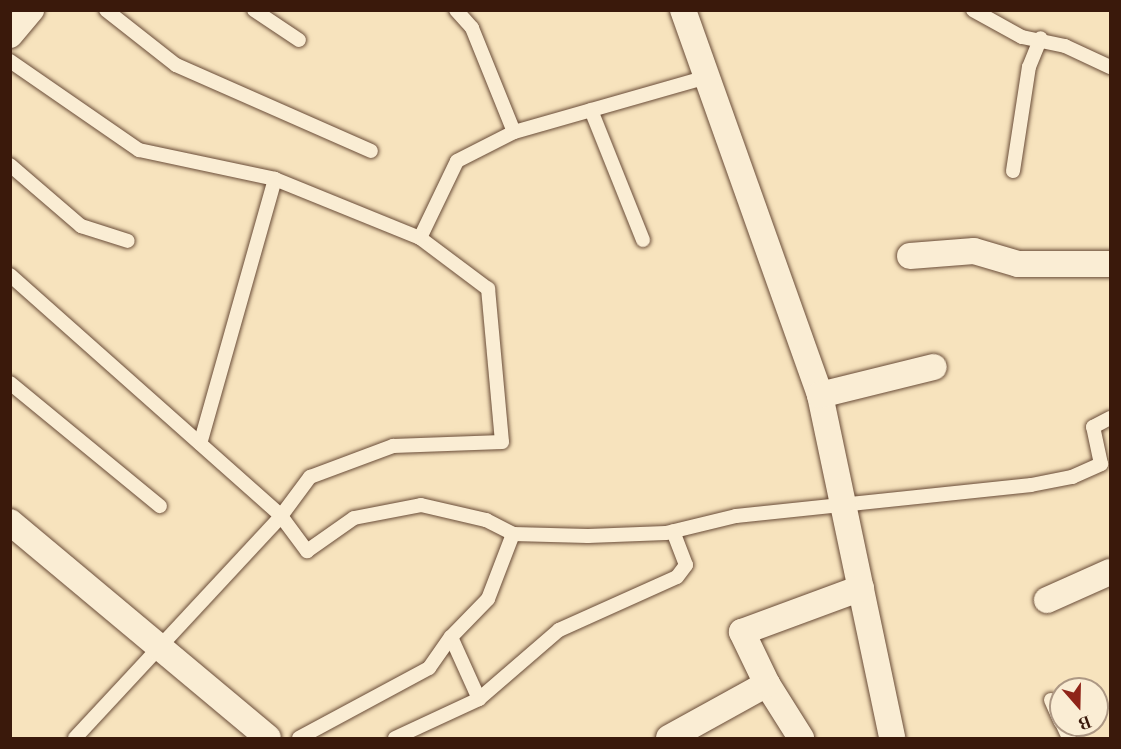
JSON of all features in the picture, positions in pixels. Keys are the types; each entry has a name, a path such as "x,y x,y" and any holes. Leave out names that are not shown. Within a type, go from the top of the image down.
{"street":[{"path":"10,35 31,10"},
{"path":"683,10 820,394 892,738"},
{"path":"910,256 974,251 1018,264 1110,264"},
{"path":"820,394 934,367"},
{"path":"10,522 268,738"},
{"path":"1047,600 1110,572"},
{"path":"801,738 767,684 742,632 861,588"},
{"path":"669,738 767,684"}],"lane":[{"path":"106,10 176,65 371,151"},
{"path":"254,10 299,40"},
{"path":"456,10 472,28 514,132"},
{"path":"972,10 1022,38 1041,38 1110,67"},
{"path":"1013,171 1029,67 1041,38"},
{"path":"10,61 139,150 275,179 420,238 488,289 502,442 393,446 310,477 281,516 75,738"},
{"path":"420,238 457,161 514,132 707,77"},
{"path":"591,110 643,240"},
{"path":"10,165 81,226 128,241"},
{"path":"200,444 275,179"},
{"path":"10,275 281,516 307,551 354,518 421,505 486,520 513,534 588,536 673,531 736,516 1031,485 1072,477 1101,464 1093,427 1110,418"},
{"path":"10,383 160,506"},
{"path":"395,738 479,699 559,630 677,577 686,565 673,531"},
{"path":"299,738 429,668 451,637 488,599 513,534"},
{"path":"451,637 479,699"}]}
